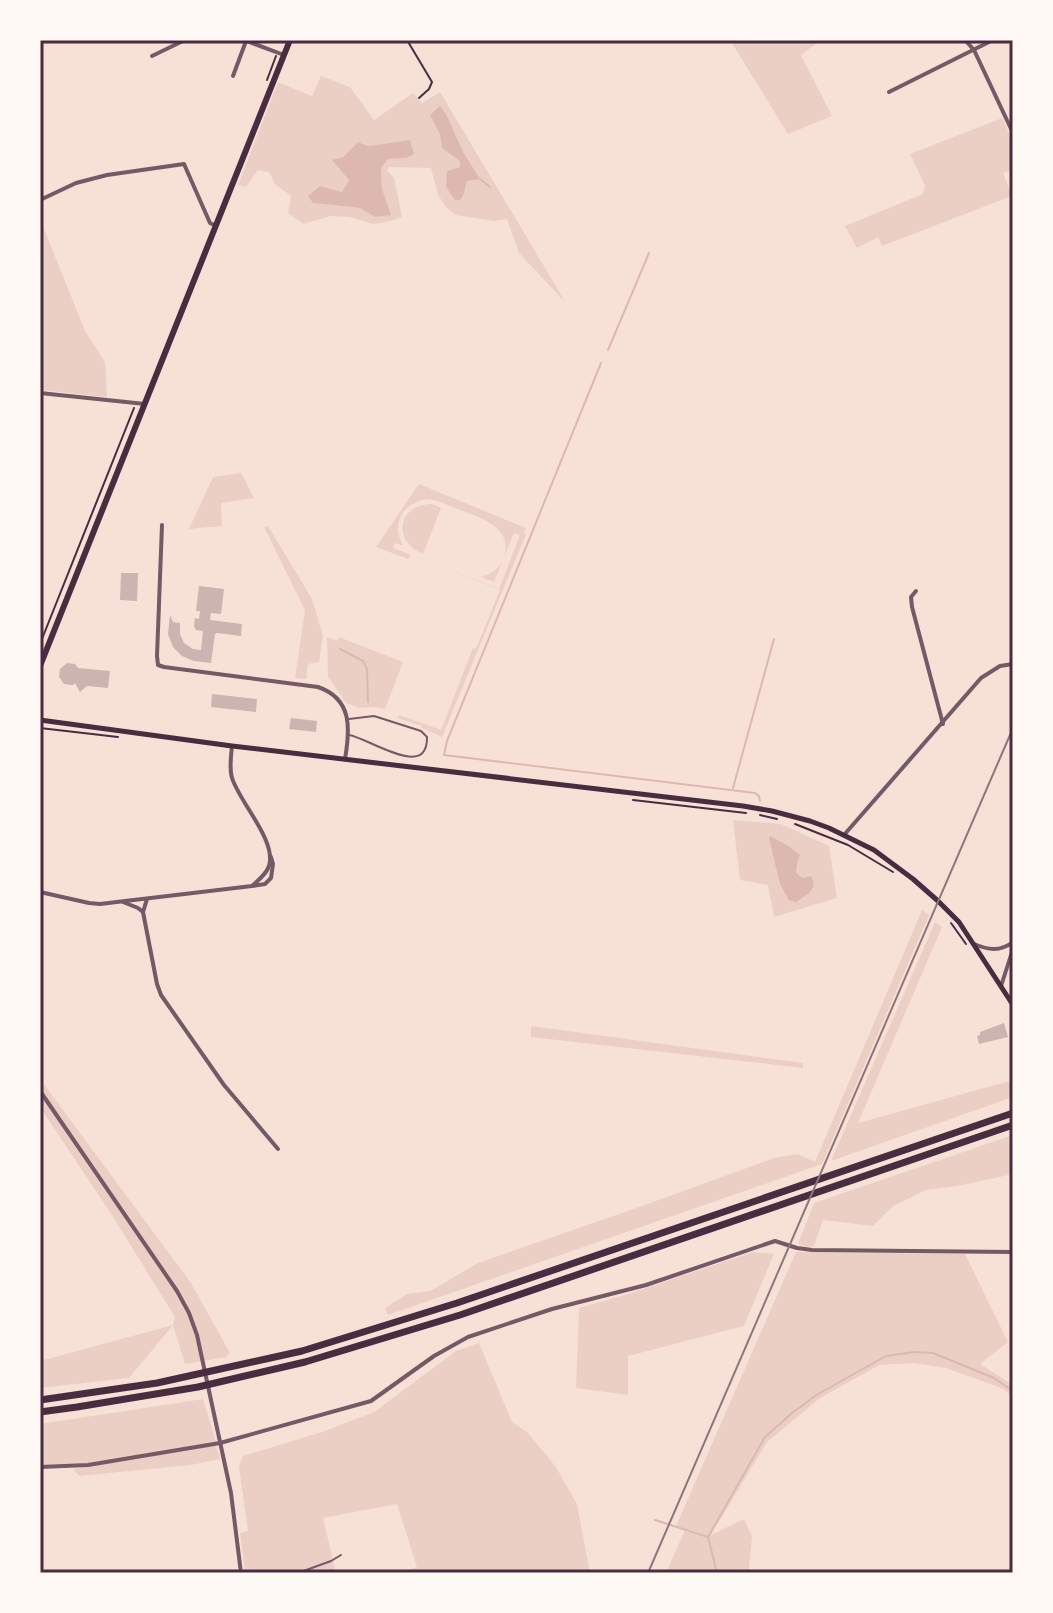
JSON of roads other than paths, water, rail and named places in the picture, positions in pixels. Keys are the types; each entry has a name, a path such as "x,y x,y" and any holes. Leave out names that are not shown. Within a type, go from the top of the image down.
{"highway":[{"path":"40,1400 157,1383 302,1351 457,1303 1013,1113"},
{"path":"40,1412 198,1387 305,1362 460,1315 1013,1125"}],"main road":[{"path":"40,666 141,414 142,403 216,226 280,54 290,40"},
{"path":"40,720 232,746 743,806 778,813 829,828 874,850 930,893 959,922 1013,1005"}],"street":[{"path":"152,56 182,40"},
{"path":"233,76 245,40 280,54"},
{"path":"965,40 974,50 1013,133"},
{"path":"889,92 993,40"},
{"path":"40,200 76,183 107,175 184,164 210,223 216,226"},
{"path":"40,393 142,403"},
{"path":"162,525 158,665 323,688 332,694 348,719 345,759"},
{"path":"916,591 911,597 912,607 943,724"},
{"path":"844,835 981,678 1000,666 1013,664"},
{"path":"40,892 89,903 120,902 265,884 271,878 273,864 262,834 233,780 232,746"},
{"path":"147,899 143,912 161,995 224,1085 278,1149"},
{"path":"120,902 133,905 143,912"},
{"path":"971,943 998,949 1013,942"},
{"path":"1001,986 1013,949"},
{"path":"40,1091 189,1313 235,1517 241,1573"},
{"path":"40,1467 88,1465 220,1443 371,1401 434,1356 468,1337 552,1309 646,1285 775,1241 812,1250 1013,1252"}],"lane":[{"path":"348,719 374,716 421,731 427,737 427,746 418,757 390,753 358,736 349,735"},
{"path":"298,1573 341,1555"}],"waterway":[{"path":"480,179 490,187"},
{"path":"608,350 649,253"},
{"path":"601,363 447,741 444,755 755,793 760,801"},
{"path":"733,788 774,639"},
{"path":"340,649 363,661 367,669 368,702"},
{"path":"708,1537 765,1437 818,1394 886,1356 933,1353 994,1378 1013,1391"},
{"path":"655,1520 708,1537 717,1573"}],"railway":[{"path":"648,1573 1013,728"}]}
